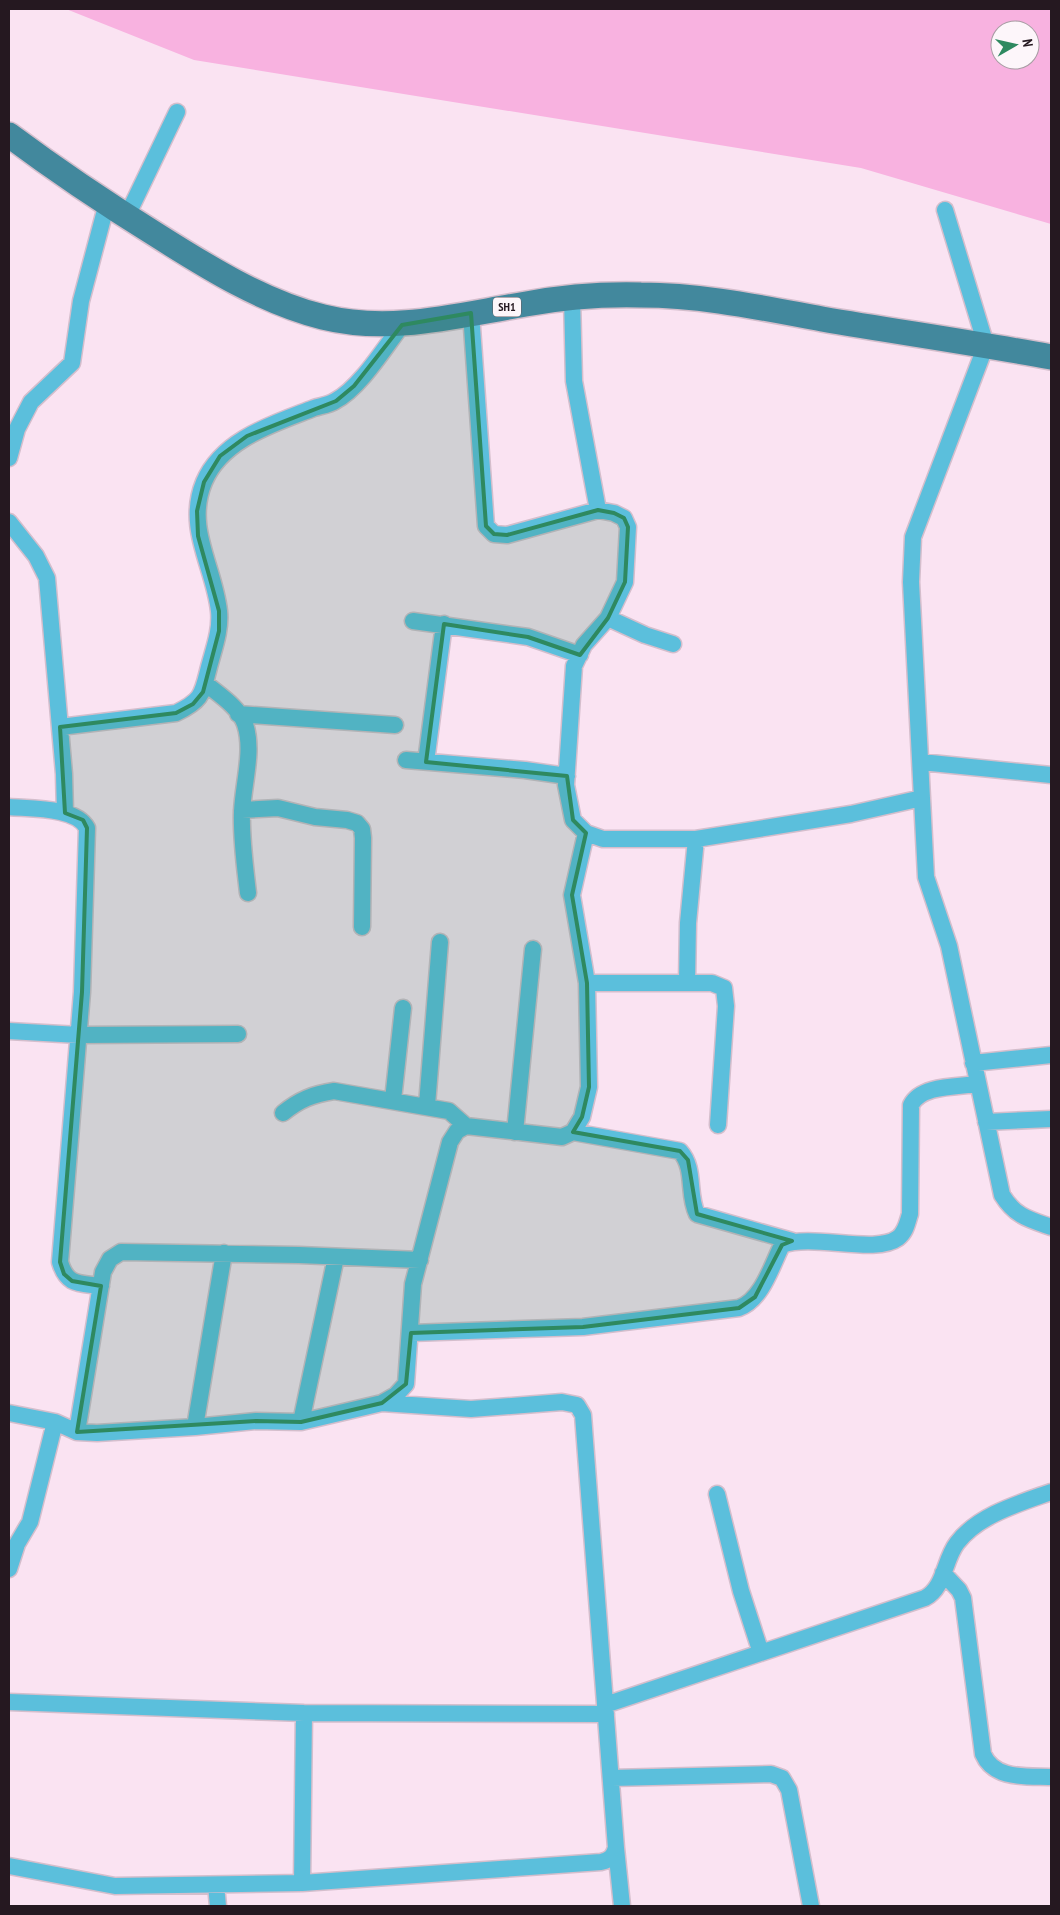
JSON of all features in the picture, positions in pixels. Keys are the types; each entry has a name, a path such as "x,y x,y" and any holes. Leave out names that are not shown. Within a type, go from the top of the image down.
{"main road":[{"name":"SH1","path":"9,135 117,210 215,270 292,306 344,322 368,325 402,325 572,298 644,294 738,302 820,319 1051,357"}],"street":[{"path":"9,458 17,429 32,402 72,363 81,301 117,210 177,112"},
{"path":"945,210 986,345 913,538 911,582 926,877 949,946 1002,1195 1011,1209 1026,1218 1051,1227"},
{"path":"572,298 574,381 598,510"},
{"path":"471,313 486,526 494,534 507,535 598,510 614,513 624,518 628,527 625,582 608,618 584,645 574,666 566,785 573,820 586,833 603,839 696,839 852,814 922,798"},
{"path":"60,726 176,712 193,704 203,692 219,632 219,611 198,536 197,511 204,482 220,456 247,436 336,401 354,386 402,325"},
{"path":"9,522 36,556 47,578 60,726 65,813"},
{"path":"608,618 645,635 673,644"},
{"path":"413,621 528,637 580,655"},
{"path":"426,762 444,624"},
{"path":"205,683 244,722 248,741 242,810 242,842 248,893"},
{"path":"238,714 395,725"},
{"path":"406,760 525,770 567,776"},
{"path":"920,762 1051,774"},
{"path":"9,807 65,813 84,820 87,828 85,933 60,1262 64,1274 72,1281 101,1286"},
{"path":"242,810 278,808 315,817 347,820 357,823 362,830 363,838 362,927"},
{"path":"573,1132 582,1117 589,1087 587,983 572,895 586,833"},
{"path":"687,983 688,923 696,839"},
{"path":"427,1105 440,942"},
{"path":"515,1132 533,949"},
{"path":"587,983 712,983 724,988 726,1006 718,1125"},
{"path":"393,1100 403,1008"},
{"path":"9,1030 78,1035 238,1034"},
{"path":"973,1063 1051,1055"},
{"path":"283,1113 299,1100 317,1093 334,1091 448,1110 466,1126 562,1137 573,1132 680,1151 688,1160 693,1206 696,1214 792,1241 883,1243 897,1239 905,1231 910,1214 911,1105 916,1096 925,1092 977,1084"},
{"path":"986,1122 1051,1119"},
{"path":"9,1413 55,1422 76,1432 97,1433 195,1427 256,1420 301,1422 382,1403 396,1395 406,1384 413,1284 450,1142 457,1131 466,1126"},
{"path":"411,1333 583,1327 739,1308 749,1305 782,1245 792,1241"},
{"path":"76,1432 103,1272 110,1259 121,1252 224,1253 420,1260"},
{"path":"195,1427 224,1253"},
{"path":"301,1422 336,1257"},
{"path":"382,1403 471,1410 562,1402 577,1405 583,1414 622,1906"},
{"path":"9,1570 17,1544 30,1522 55,1422"},
{"path":"9,1702 304,1713 606,1710 761,1653 925,1598 935,1591 949,1556 969,1531 1009,1508 1051,1492"},
{"path":"717,1494 741,1591 761,1653"},
{"path":"943,1573 959,1590 963,1598 983,1754 988,1765 996,1771 1051,1777"},
{"path":"302,1883 304,1713"},
{"path":"612,1778 771,1774 782,1778 789,1790 811,1906"},
{"path":"9,1866 115,1886 302,1883 601,1862 609,1860 616,1848"},
{"path":"216,1885 218,1906"}],"highlighted area":[{"path":"471,313 486,526 494,534 507,535 598,510 614,513 624,518 628,527 625,582 608,618 580,655 528,637 444,624 426,762 567,776 573,820 586,833 572,895 587,983 589,1087 582,1117 573,1132 680,1151 688,1160 697,1214 792,1241 782,1245 755,1297 739,1308 583,1327 411,1333 406,1384 382,1403 301,1422 256,1421 77,1432 101,1286 72,1281 64,1274 60,1262 82,992 87,828 83,820 65,813 60,727 176,713 193,704 203,692 219,631 219,611 198,536 197,511 204,482 220,456 247,436 336,401 354,386 402,325"}],"shaded area":[{"path":"66,9 1051,9 1051,224 861,168 194,60"}]}
